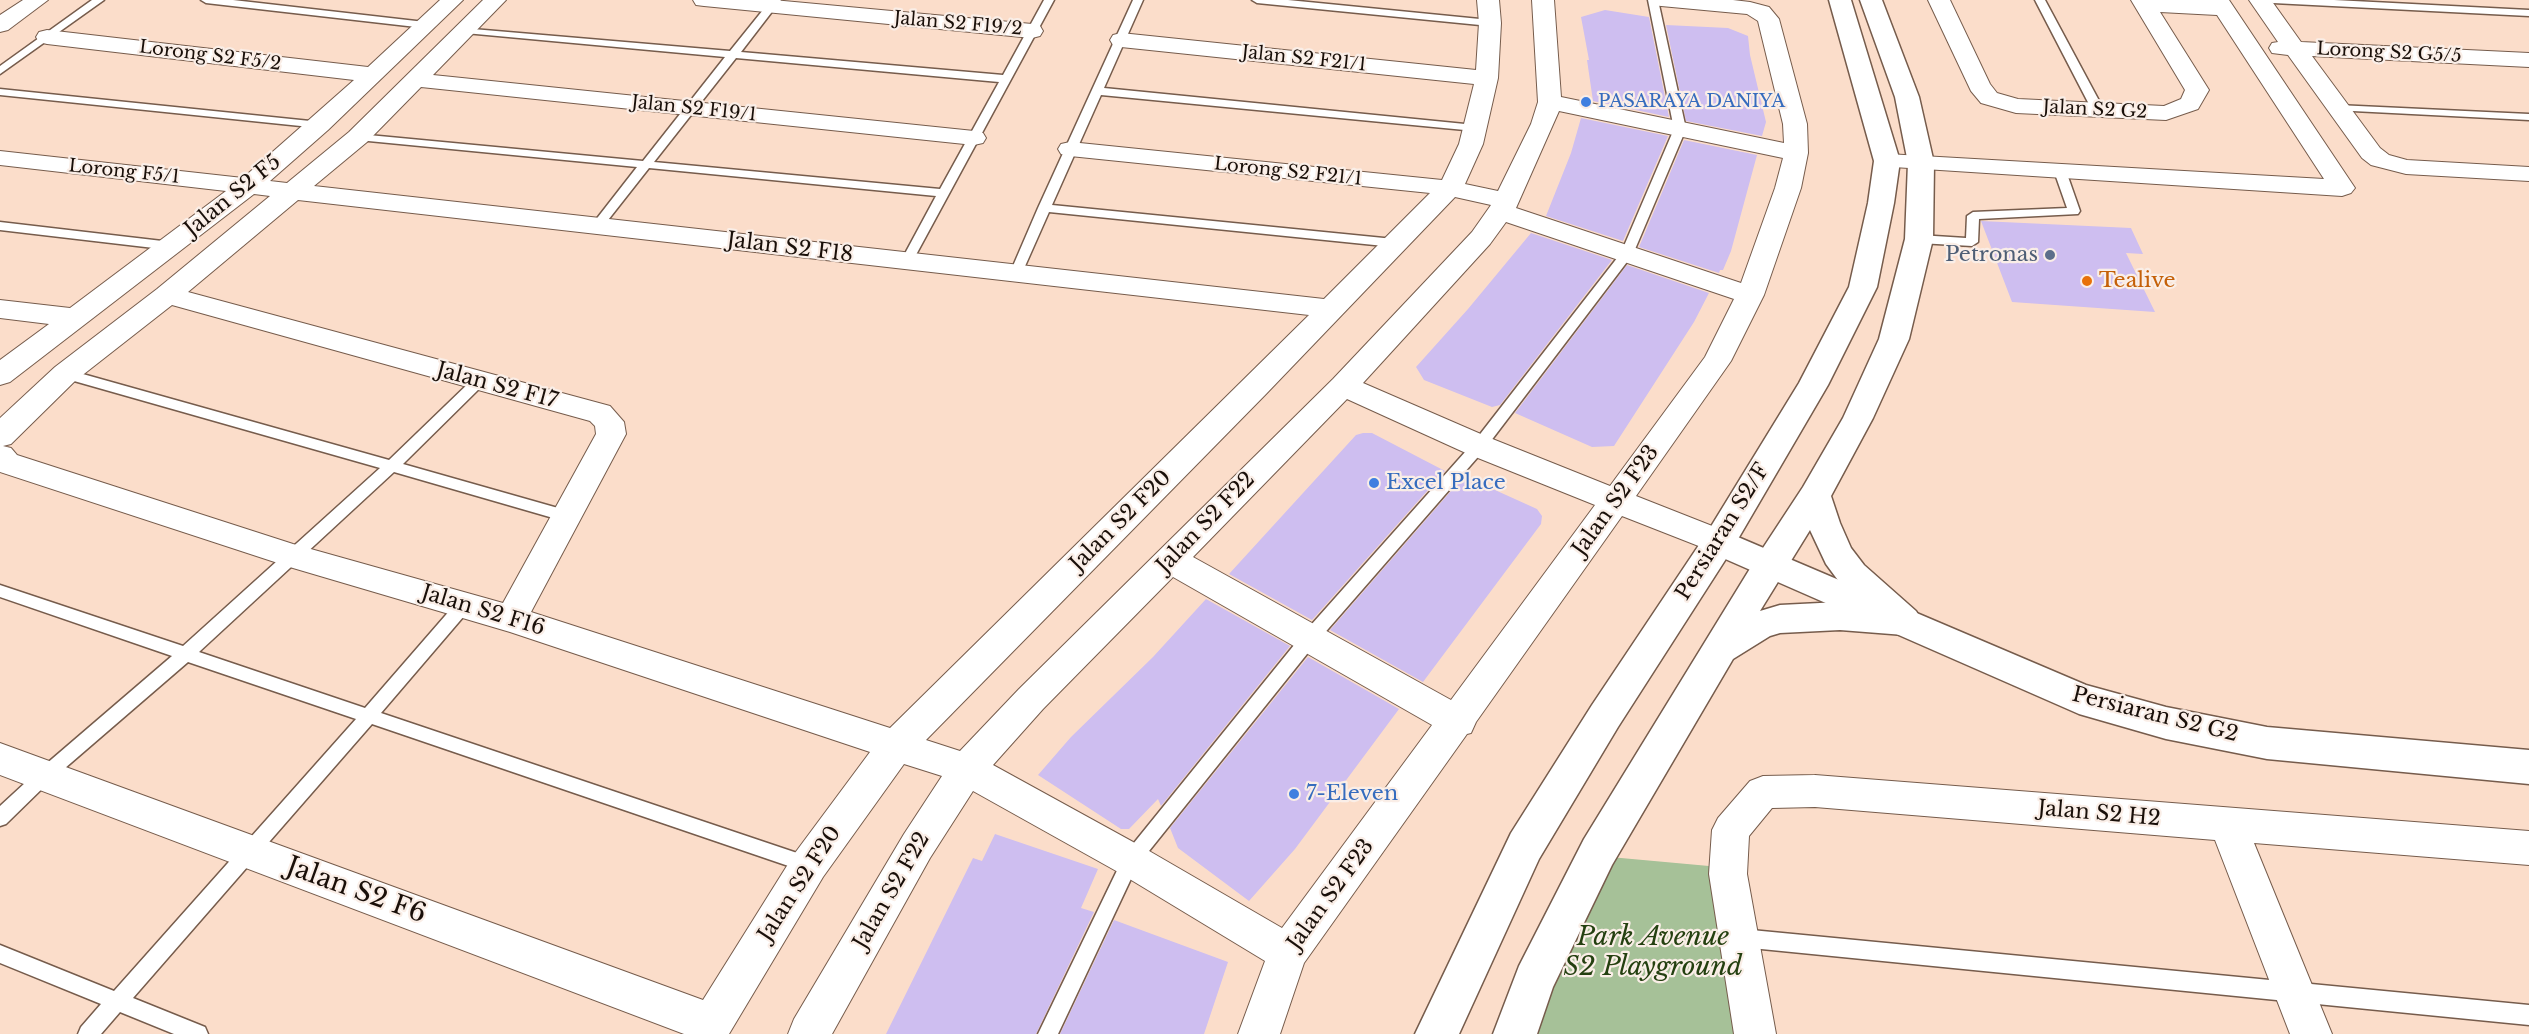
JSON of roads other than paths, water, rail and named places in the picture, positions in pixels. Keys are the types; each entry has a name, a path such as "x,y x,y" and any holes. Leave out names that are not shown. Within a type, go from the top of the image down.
{"main road":[{"name":"Persiaran S2/F","path":"1437,1034 1524,846 1605,716 1719,542 1824,364 1863,287 1881,203 1887,161 1840,0"},
{"path":"1515,1034 1534,981 1598,852 1771,563 1815,496 1858,418 1894,339 1919,239 1921,163 1907,97 1871,0"},
{"path":"1815,496 1823,523 1838,555 1852,574 1904,621"},
{"name":"Persiaran S2 G2","path":"1719,542 2079,699 2166,723 2267,742 2529,767"},
{"path":"1721,648 1758,626 1780,620 1840,616 1904,621"}],"street":[{"path":"0,25 37,0"},
{"name":"Jalan S2 F5","path":"0,375 249,186 320,125 452,0"},
{"path":"0,436 65,375 167,295 358,137 495,0"},
{"name":"Jalan S2 F19/2","path":"704,0 773,3 1032,31"},
{"name":"Jalan S2 F22","path":"809,1034 916,846 967,769 1031,699 1343,386 1481,238 1503,206 1543,124 1550,102 1543,0"},
{"name":"Jalan S2 F23","path":"1259,1034 1288,953 1458,722 1717,361 1750,295 1788,188 1796,153 1795,124 1768,19 1761,12 1750,8 1661,0"},
{"name":"Jalan S2 G2","path":"1939,0 1979,86 1989,98 2016,106 2166,113 2190,104 2197,90 2143,2"},
{"path":"2260,0 2337,108 2380,160 2406,167 2529,174"},
{"path":"1887,161 2342,188 2221,4 2143,2"},
{"name":"Jalan S2 F20","path":"709,1029 810,865 895,747 1256,387 1450,188 1471,144 1487,78 1489,12"},
{"name":"Lorong S2 F5/2","path":"47,37 373,75"},
{"name":"Jalan S2 F21/1","path":"1121,40 1487,78"},
{"name":"Lorong S2 G5/5","path":"2249,46 2529,60"},
{"name":"Jalan S2 F19/1","path":"415,80 974,138"},
{"path":"1550,102 1796,153"},
{"name":"Lorong S2 F21/1","path":"1070,149 1450,188 1627,254 1750,295"},
{"name":"Lorong F5/1","path":"0,158 249,186"},
{"name":"Jalan S2 F18","path":"249,186 1331,309"},
{"name":"Jalan S2 F17","path":"167,295 478,382 600,413 609,422 611,434 511,619"},
{"path":"0,309 74,318"},
{"path":"1343,386 1479,446 1719,542"},
{"name":"Jalan S2 F16","path":"0,456 6,463 293,556 511,619 967,769 1131,860 1288,953"},
{"path":"1170,560 1458,722"},
{"name":"Jalan S2 F6","path":"0,759 251,852 709,1029"},
{"name":"Jalan S2 H2","path":"1755,1034 1728,874 1731,830 1763,792 1815,791 2529,848"},
{"path":"2228,824 2311,1034"}],"lane":[{"path":"0,71 99,0"},
{"path":"206,0 425,25"},
{"path":"907,261 1049,0"},
{"path":"1016,273 1138,0"},
{"path":"1257,0 1489,12"},
{"path":"1048,1034 1131,860 1309,639 1479,446 1627,254 1680,129 1653,0"},
{"path":"2040,0 2098,110"},
{"path":"2273,0 2529,13"},
{"path":"597,226 773,3"},
{"path":"465,30 1006,79"},
{"path":"1098,91 1475,128"},
{"path":"0,92 320,125"},
{"path":"2337,108 2529,117"},
{"path":"358,137 944,193"},
{"path":"1919,239 1972,242 1973,216 2074,211 2060,171"},
{"path":"1044,208 1395,243"},
{"path":"0,226 171,246"},
{"path":"65,375 567,516"},
{"path":"0,818 44,776 186,654 391,467 478,382"},
{"path":"0,591 810,865"},
{"path":"88,1034 251,852 464,605"},
{"path":"1740,938 2529,1015"},
{"path":"0,954 198,1034"}],"place":[{"name":"PASARAYA DANIYA","path":"1586,102"},
{"name":"Petronas","path":"2050,255"},
{"name":"Tealive","path":"2087,281"},
{"name":"Excel Place","path":"1374,483"},
{"name":"7-Eleven","path":"1294,794"}],"park label":[{"name":"Park Avenue S2 Playground","path":"1653,953"}]}
